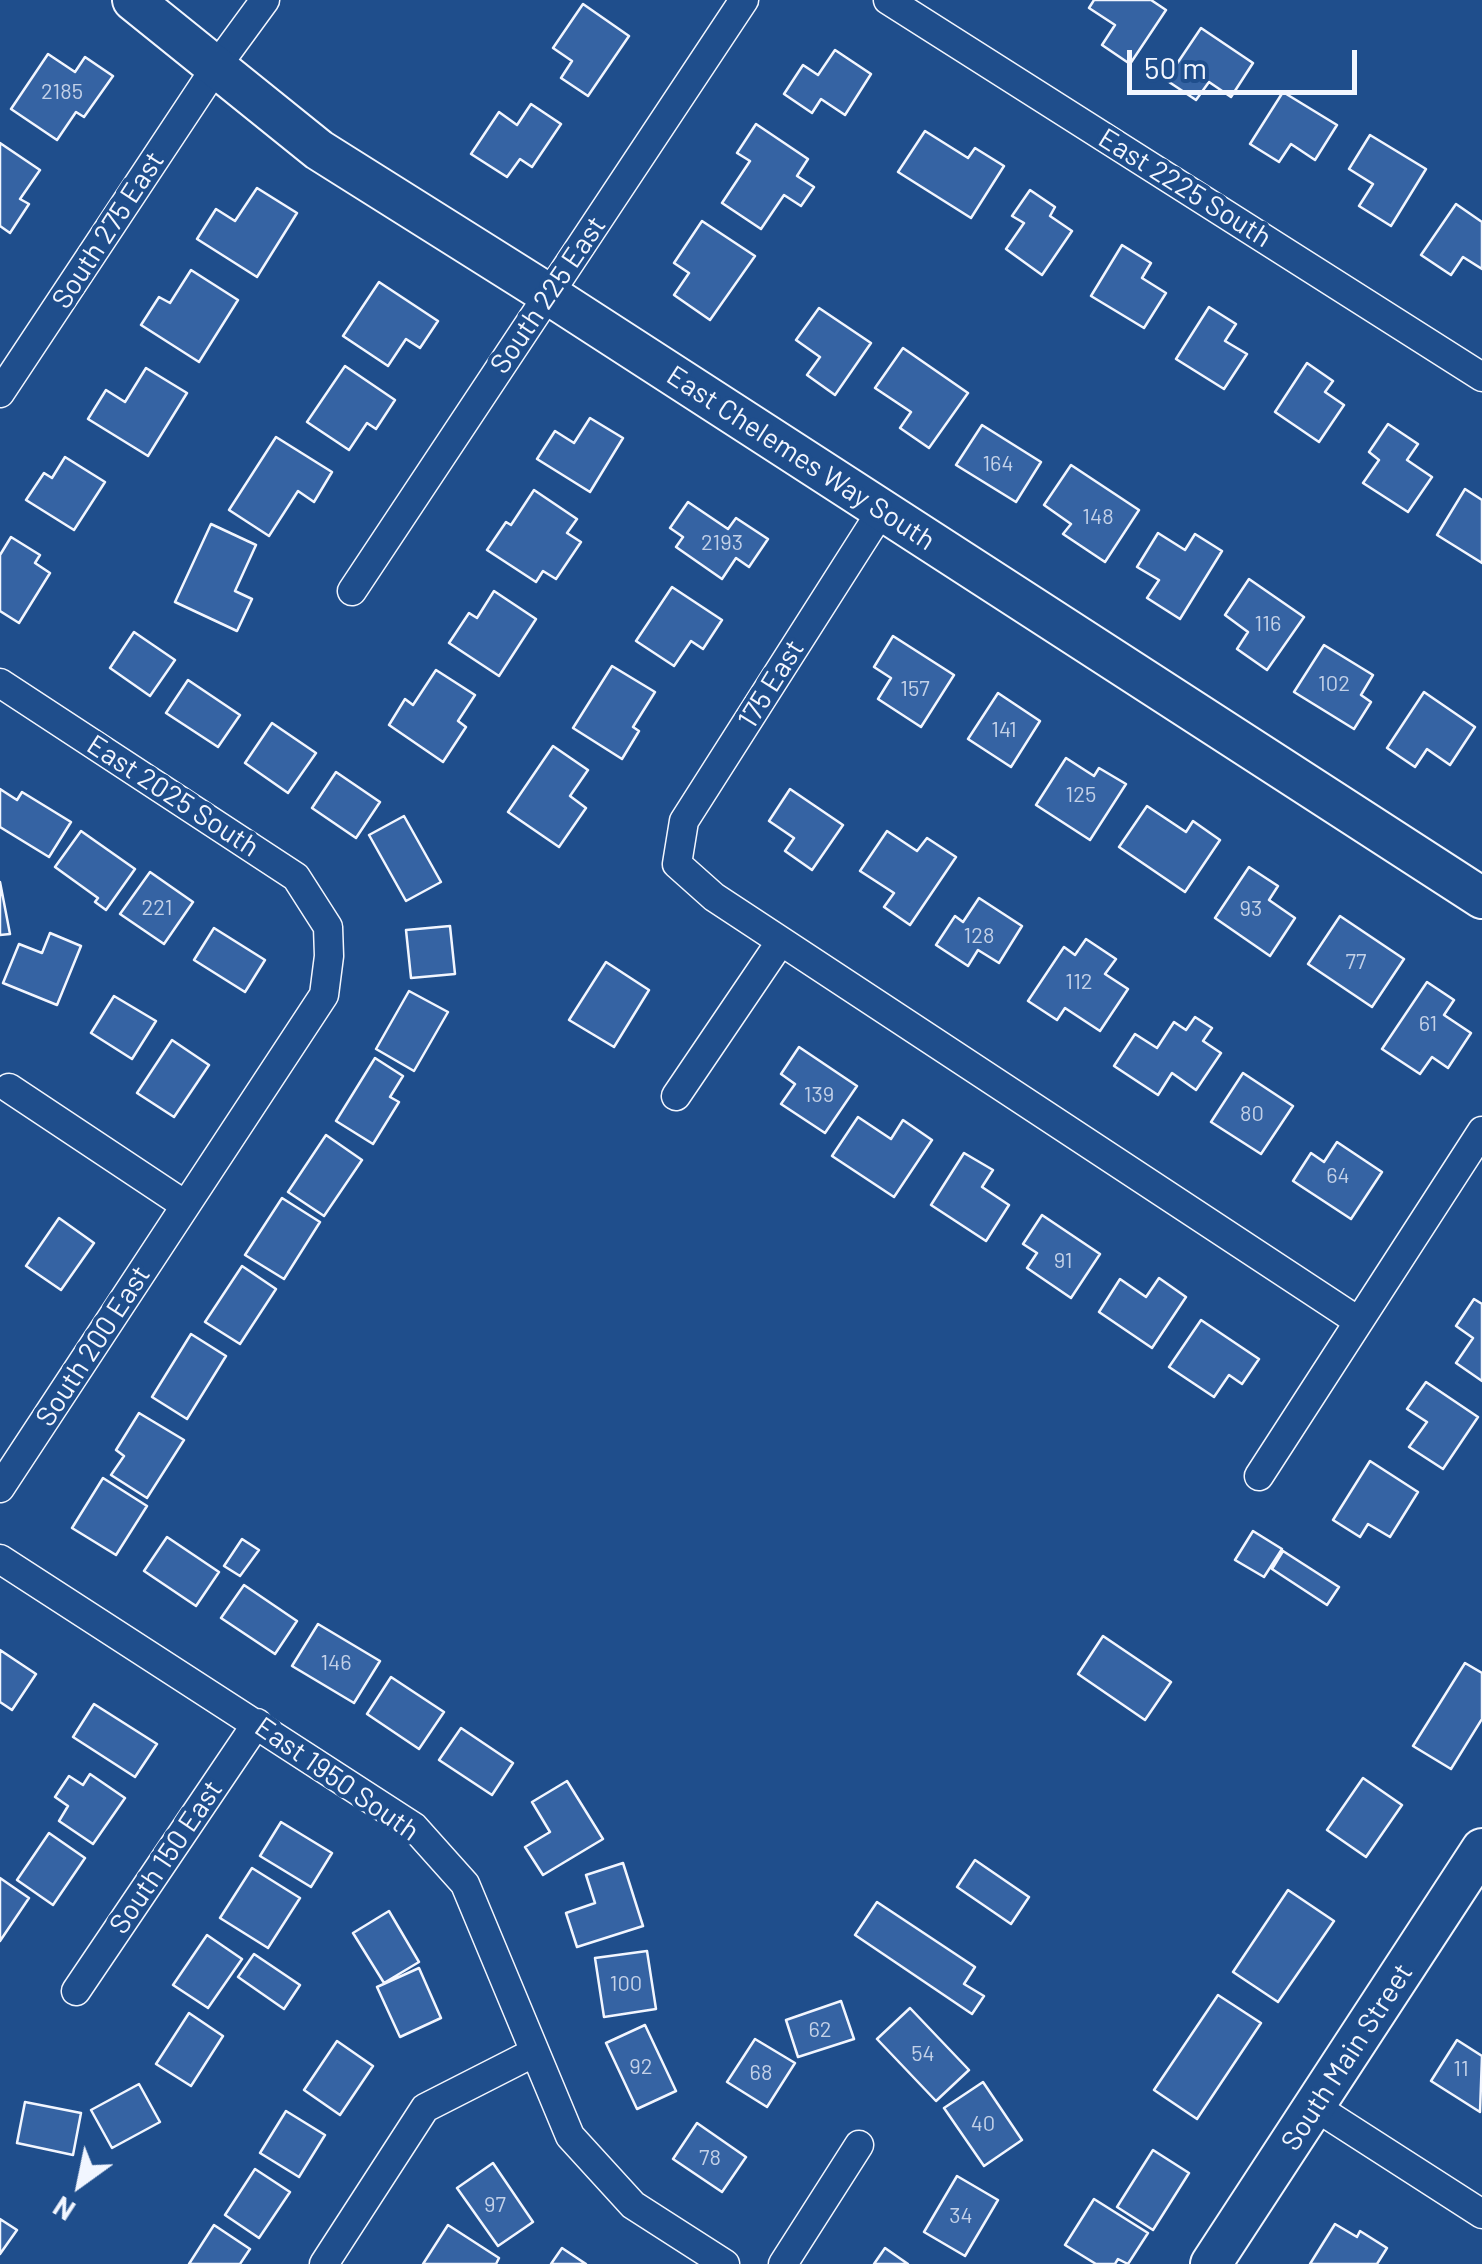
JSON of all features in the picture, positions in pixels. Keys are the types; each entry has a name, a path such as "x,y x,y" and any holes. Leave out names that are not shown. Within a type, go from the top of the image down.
{"street":[{"name":"East Chelemes Way South","path":"133,0 320,150 1482,898"},
{"name":"South 275 East","path":"0,394 216,66 265,0"},
{"name":"South 225 East","path":"352,590 744,0"},
{"name":"East 2225 South","path":"888,0 1482,377"},
{"name":"175 East","path":"781,941 714,897 677,864 684,822 882,510"},
{"name":"East 2025 South","path":"0,683 296,877 328,927"},
{"name":"South 200 East","path":"0,1488 324,995 328,927"},
{"path":"676,1096 781,941 1358,1320"},
{"path":"9,1088 186,1205"},
{"path":"1259,1476 1482,1132"},
{"name":"East 1950 South","path":"0,1560 414,1827 465,1884 570,2136 633,2204 725,2264"},
{"name":"South 150 East","path":"76,1991 258,1723"},
{"name":"South Main Street","path":"1211,2264 1482,1849"},
{"path":"324,2264 426,2108 535,2052"},
{"path":"1314,2106 1482,2214"},
{"path":"783,2264 859,2146"}],"building":[{"path":"1094,0 1151,0 1166,10 1130,64 1102,45 1115,25 1089,8"},
{"path":"583,4 629,36 588,96 561,78 572,61 553,48"},
{"path":"1201,28 1253,63 1231,97 1209,82 1196,100 1166,80"},
{"path":"835,50 871,74 845,115 821,99 812,113 784,94 803,65 818,75"},
{"path":"48,54 75,72 85,57 113,76 84,117 76,112 57,140 11,109"},
{"path":"1283,92 1337,125 1315,160 1291,144 1279,162 1250,144"},
{"path":"531,104 561,124 532,167 520,159 507,177 471,154 499,112 517,125"},
{"path":"756,124 808,159 797,176 814,187 801,206 784,195 761,229 722,203 750,161 737,153"},
{"path":"925,131 968,158 975,148 1004,166 971,218 898,172"},
{"path":"1370,135 1426,169 1391,226 1359,206 1373,184 1349,169"},
{"path":"0,143 40,170 20,199 29,204 10,233 0,226"},
{"path":"257,188 297,213 257,277 197,239 216,209 235,221"},
{"path":"1030,190 1055,207 1050,216 1072,231 1042,275 1006,249 1024,223 1012,216"},
{"path":"1456,204 1482,222 1482,269 1463,257 1451,275 1421,255"},
{"path":"702,221 755,256 710,320 674,295 689,273 674,263"},
{"path":"1122,245 1151,263 1142,278 1166,293 1144,328 1091,296"},
{"path":"191,270 238,300 199,362 141,325 159,297 170,303"},
{"path":"379,282 438,321 420,348 406,339 388,366 343,336"},
{"path":"1209,307 1236,324 1225,341 1247,354 1224,389 1176,359"},
{"path":"819,308 871,343 835,395 807,375 820,357 796,340"},
{"path":"903,348 968,393 929,448 900,428 911,412 875,388"},
{"path":"1307,363 1333,381 1325,392 1344,405 1319,442 1275,412"},
{"path":"345,366 395,400 376,429 367,423 349,450 307,422"},
{"path":"146,368 187,393 148,456 88,419 106,390 125,402"},
{"path":"590,418 623,438 590,492 537,459 555,431 574,443"},
{"path":"1388,424 1418,444 1407,460 1432,477 1408,512 1363,483 1379,460 1369,452"},
{"path":"982,425 1041,462 1016,502 956,465"},
{"path":"276,437 332,472 314,502 298,491 269,536 229,510"},
{"path":"65,457 105,482 74,530 26,500 44,473 52,478"},
{"path":"1071,465 1139,510 1105,562 1063,534 1071,524 1044,505"},
{"path":"1465,489 1482,500 1482,563 1437,535"},
{"path":"534,490 577,519 567,533 581,542 556,579 543,571 536,582 487,550 506,522 511,525"},
{"path":"688,502 728,529 736,518 768,539 749,567 736,558 722,579 676,547 683,537 670,528"},
{"path":"211,524 256,545 235,591 252,599 237,631 175,602"},
{"path":"1158,533 1185,550 1195,534 1222,551 1180,619 1147,598 1159,580 1137,567"},
{"path":"11,537 40,555 35,563 50,573 19,623 0,611 0,555"},
{"path":"1249,579 1304,617 1267,670 1237,649 1248,632 1225,615"},
{"path":"672,587 722,620 703,649 691,641 674,666 636,641"},
{"path":"494,591 536,619 499,676 449,643 469,613 477,618"},
{"path":"134,632 175,660 150,696 110,668"},
{"path":"893,636 954,675 921,727 878,699 891,678 874,667"},
{"path":"1324,645 1373,675 1361,695 1371,702 1354,729 1294,692"},
{"path":"612,666 655,692 633,727 639,731 622,759 573,728"},
{"path":"436,670 475,695 458,721 466,727 443,762 389,725 405,699 413,705"},
{"path":"188,680 240,715 218,747 166,713"},
{"path":"1424,692 1475,727 1450,765 1427,749 1415,767 1387,748"},
{"path":"998,693 1040,721 1011,767 968,739"},
{"path":"272,723 316,753 288,793 245,763"},
{"path":"553,746 588,770 570,796 586,808 559,847 508,812"},
{"path":"1066,758 1094,776 1099,768 1126,784 1090,840 1036,805"},
{"path":"336,772 380,802 356,838 312,808"},
{"path":"0,789 17,800 22,792 71,822 49,857 0,827"},
{"path":"790,789 843,825 812,870 785,851 794,838 769,821"},
{"path":"1147,806 1186,832 1193,821 1220,840 1185,892 1119,847"},
{"path":"404,816 441,882 406,901 369,835"},
{"path":"81,831 135,869 106,910 95,902 98,898 55,867"},
{"path":"887,831 917,851 927,838 956,857 910,925 884,907 894,893 860,871"},
{"path":"1249,867 1278,886 1269,900 1295,918 1270,956 1215,918"},
{"path":"150,872 193,902 164,944 120,914"},
{"path":"0,882 10,934 0,935"},
{"path":"979,898 1022,926 999,963 978,950 968,966 936,945 955,916 963,922"},
{"path":"1340,916 1404,959 1372,1007 1308,964"},
{"path":"450,926 455,974 411,978 406,930"},
{"path":"214,928 265,960 245,992 194,960"},
{"path":"50,933 81,946 57,1005 3,983 19,944 42,953"},
{"path":"1086,939 1116,959 1105,974 1128,989 1100,1031 1065,1008 1057,1020 1028,1001 1064,947 1075,955"},
{"path":"606,962 649,990 614,1047 569,1020"},
{"path":"1427,982 1454,1000 1444,1015 1471,1033 1448,1068 1432,1057 1420,1074 1382,1049"},
{"path":"409,991 448,1012 414,1071 376,1049"},
{"path":"114,996 156,1021 132,1059 91,1033"},
{"path":"1195,1017 1212,1028 1203,1041 1221,1053 1196,1090 1172,1073 1158,1095 1114,1066 1135,1034 1157,1048 1174,1022 1186,1030"},
{"path":"172,1040 209,1065 174,1117 137,1093"},
{"path":"799,1047 857,1086 825,1133 781,1104 795,1084 781,1074"},
{"path":"375,1058 403,1076 390,1097 399,1102 373,1144 336,1121"},
{"path":"1243,1073 1293,1106 1261,1154 1211,1122"},
{"path":"858,1117 891,1139 903,1120 932,1140 894,1197 832,1156"},
{"path":"326,1135 362,1160 324,1216 288,1192"},
{"path":"1337,1142 1382,1172 1351,1219 1293,1181 1311,1153 1324,1162"},
{"path":"964,1153 993,1170 982,1187 1009,1205 986,1241 931,1205"},
{"path":"282,1198 320,1222 284,1279 245,1255"},
{"path":"1042,1215 1100,1254 1071,1298 1027,1268 1037,1253 1023,1244"},
{"path":"59,1218 94,1243 61,1290 26,1266"},
{"path":"242,1266 276,1289 240,1344 205,1322"},
{"path":"1159,1278 1186,1297 1152,1348 1099,1312 1120,1279 1146,1297"},
{"path":"1474,1299 1482,1304 1482,1381 1456,1363 1473,1338 1456,1326"},
{"path":"1201,1320 1259,1359 1242,1384 1229,1375 1214,1397 1169,1367"},
{"path":"191,1334 226,1356 187,1419 152,1397"},
{"path":"1426,1382 1478,1417 1443,1469 1409,1447 1427,1422 1407,1409"},
{"path":"139,1413 184,1440 147,1498 111,1475 124,1456 116,1450"},
{"path":"1370,1461 1418,1492 1390,1537 1368,1524 1360,1537 1333,1520"},
{"path":"103,1478 147,1506 116,1555 72,1528"},
{"path":"1253,1531 1282,1549 1264,1577 1235,1560"},
{"path":"167,1537 219,1572 196,1606 144,1571"},
{"path":"242,1539 259,1550 240,1576 224,1566"},
{"path":"1283,1551 1339,1587 1327,1605 1272,1569"},
{"path":"244,1585 297,1621 275,1654 221,1618"},
{"path":"318,1624 380,1661 354,1703 292,1666"},
{"path":"1103,1636 1171,1682 1145,1720 1078,1674"},
{"path":"0,1650 36,1674 12,1710 0,1702"},
{"path":"1465,1663 1482,1673 1482,1719 1451,1769 1413,1746"},
{"path":"391,1677 444,1712 419,1749 367,1714"},
{"path":"94,1704 157,1744 135,1777 73,1737"},
{"path":"461,1728 513,1763 492,1795 439,1760"},
{"path":"90,1774 125,1798 93,1844 59,1821 68,1806 55,1797 69,1776 83,1785"},
{"path":"1363,1778 1402,1805 1366,1857 1327,1830"},
{"path":"567,1781 603,1839 543,1875 525,1847 550,1832 532,1802"},
{"path":"281,1822 332,1853 311,1887 260,1856"},
{"path":"49,1833 85,1858 53,1905 17,1880"},
{"path":"975,1860 1029,1897 1011,1924 957,1887"},
{"path":"623,1863 643,1926 577,1947 566,1913 595,1903 586,1875"},
{"path":"252,1868 300,1898 268,1948 220,1918"},
{"path":"0,1878 29,1898 0,1941"},
{"path":"1288,1890 1334,1921 1278,2002 1233,1972"},
{"path":"877,1902 975,1967 964,1984 984,1996 972,2014 855,1935"},
{"path":"389,1911 419,1962 384,1983 353,1933"},
{"path":"207,1935 242,1959 208,2008 173,1985"},
{"path":"647,1951 656,2009 604,2017 595,1958"},
{"path":"254,1954 300,1985 284,2009 238,1977"},
{"path":"419,1968 441,2018 400,2037 377,1987"},
{"path":"1218,1995 1261,2023 1197,2119 1154,2090"},
{"path":"841,2001 854,2039 798,2057 786,2020"},
{"path":"910,2008 969,2070 936,2101 877,2039"},
{"path":"189,2013 223,2036 191,2086 156,2064"},
{"path":"645,2025 676,2091 637,2109 606,2043"},
{"path":"755,2039 795,2063 767,2107 727,2082"},
{"path":"1457,2040 1482,2056 1480,2112 1431,2081"},
{"path":"337,2041 373,2066 340,2115 304,2090"},
{"path":"983,2082 1022,2140 984,2166 944,2108"},
{"path":"139,2084 160,2122 112,2148 91,2110"},
{"path":"25,2102 81,2113 73,2155 17,2143"},
{"path":"286,2111 325,2135 299,2177 260,2153"},
{"path":"697,2123 746,2157 722,2192 673,2159"},
{"path":"1153,2150 1189,2173 1153,2230 1117,2207"},
{"path":"493,2163 533,2222 498,2246 457,2188"},
{"path":"255,2169 290,2192 259,2238 225,2215"},
{"path":"957,2176 998,2200 965,2256 924,2232"},
{"path":"1094,2199 1148,2233 1128,2264 1118,2259 1115,2264 1096,2264 1065,2245"},
{"path":"0,2219 17,2230 0,2254"},
{"path":"1335,2224 1357,2237 1360,2231 1387,2248 1377,2264 1310,2264"},
{"path":"214,2225 250,2249 240,2264 189,2264"},
{"path":"448,2225 499,2258 496,2264 423,2264"},
{"path":"562,2248 586,2264 551,2264"},
{"path":"885,2248 908,2264 874,2264"}]}
